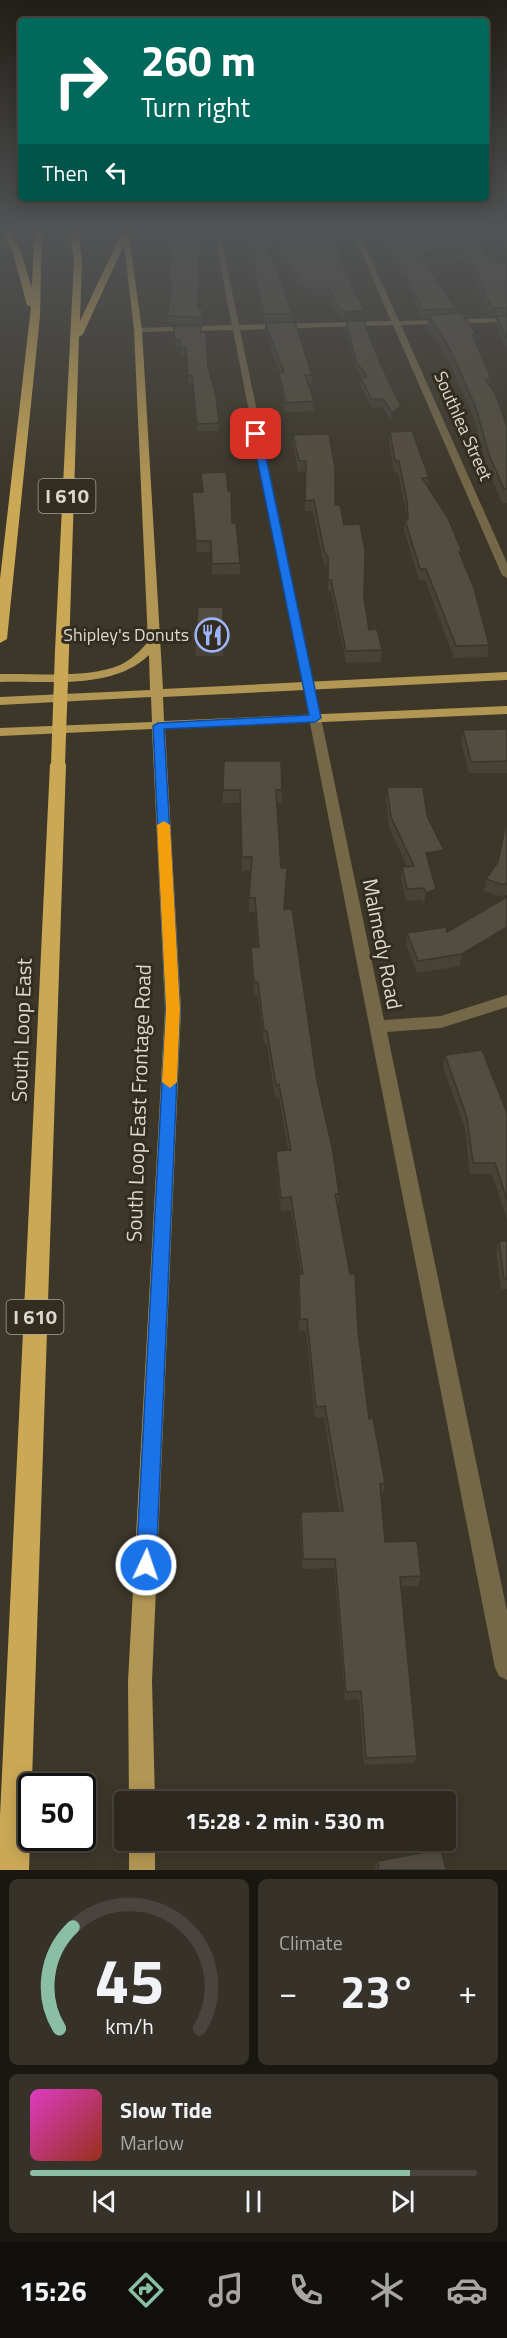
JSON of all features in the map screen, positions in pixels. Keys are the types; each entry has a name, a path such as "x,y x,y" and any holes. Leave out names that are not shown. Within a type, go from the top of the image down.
{"highway":[{"name":"South Loop East","path":"13,1870 76,315"},
{"path":"75,341 87,315"},
{"name":"I 610","path":"0,639 35,316"}],"main road":[{"name":"South Loop East Frontage Road","path":"136,315 173,1009 140,1681 142,1791"},
{"path":"0,678 102,673 123,668 139,659 154,643"},
{"path":"0,701 507,676"},
{"path":"0,732 507,710"},
{"path":"142,1851 142,1870"}],"street":[{"name":"Malmedy Road","path":"233,315 507,1668"},
{"name":"Southlea Street","path":"393,315 507,575"},
{"path":"138,330 507,320"},
{"path":"376,1027 441,1022 507,1001"}],"building":[{"path":"167,315 202,315 202,317"},
{"path":"428,315 464,315 476,334 472,334 491,379 485,379 495,393 507,427 507,489 504,489 489,455 476,408 450,349"},
{"path":"496,316 507,316 507,337 506,337"},
{"path":"346,321 364,321 379,361 401,406 392,412 383,399 372,400 361,378 367,377 356,361"},
{"path":"295,322 312,375 305,375 314,401 286,403 279,373 284,372 265,323"},
{"path":"174,326 201,326 200,332 206,332 208,367 216,396 219,423 197,424 192,375 188,376 186,347 180,347 180,340 175,340"},
{"path":"412,431 429,478 422,478 448,518 462,552 459,552 474,588 489,645 456,646 426,569 420,569 405,520 408,520 407,501 399,461 395,461 390,432"},
{"path":"329,434 335,468 335,505 340,505 344,525 360,524 365,551 364,598 369,630 377,629 382,650 346,651 331,580 328,580 328,558 324,550 314,500 305,501 306,461 299,461 293,435"},
{"path":"226,472 228,491 231,491 232,523 236,523 240,563 212,564 211,541 196,541 192,492 203,492 201,473"},
{"path":"198,607 223,607 223,645 195,645"},
{"path":"507,729 507,761 471,762 463,730"},
{"path":"224,761 281,761 282,790 276,790 281,868 287,868 284,909 292,909 317,1081 332,1147 339,1194 335,1194 350,1274 355,1274 358,1331 369,1419 373,1418 385,1483 380,1484 385,1542 417,1541 421,1576 400,1577 417,1756 366,1758 361,1691 346,1692 335,1559 303,1559 301,1512 343,1511 325,1406 316,1407 307,1319 300,1319 299,1274 303,1274 291,1197 281,1198 276,1151 291,1150 279,1084 276,1085 267,1031 264,1031 258,982 254,982 251,947 259,947 255,898 249,898 252,857 242,857 240,790 223,790"},
{"path":"387,787 423,787 427,816 444,850 426,853 436,889 426,893 424,888 407,889 402,867 414,866 391,817"},
{"path":"507,818 507,884 500,884 486,879 498,862"},
{"path":"507,897 507,927 462,954 418,961 407,933 446,927 447,932"},
{"path":"482,1050 507,1113 507,1200 495,1163 473,1163 467,1118 445,1055"},
{"path":"499,1241 507,1241 507,1279 504,1279"},
{"path":"441,1851 446,1870 379,1870 378,1861"}],"slow traffic":[{"path":"164,825 173,1009 170,1082"}],"place":[{"name":"Shipley's Donuts","path":"212,635"}],"route":[{"path":"146,1565 173,1009 158,726 315,718 256,434"}]}
